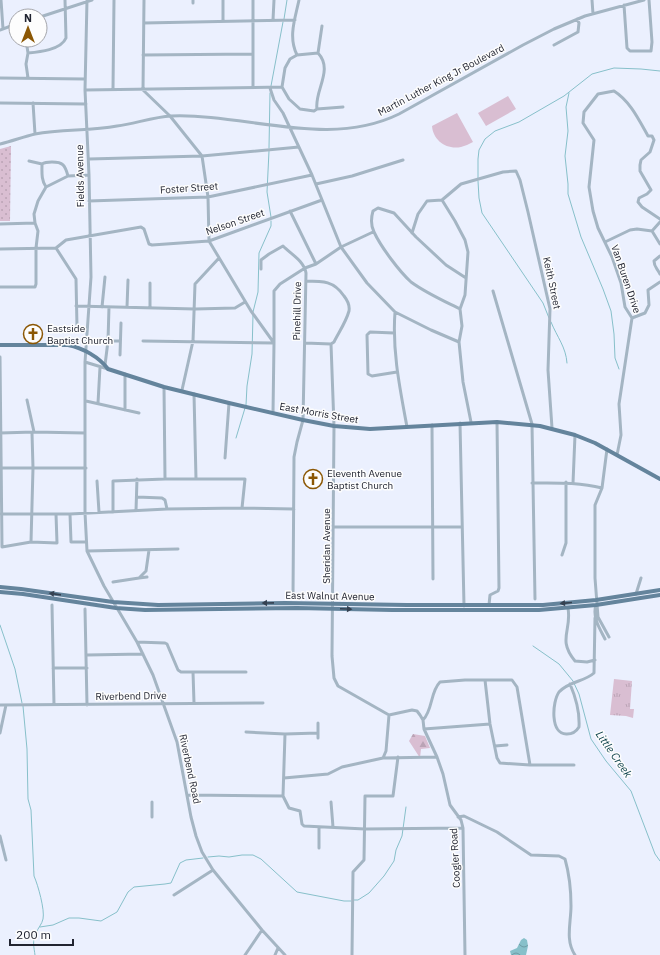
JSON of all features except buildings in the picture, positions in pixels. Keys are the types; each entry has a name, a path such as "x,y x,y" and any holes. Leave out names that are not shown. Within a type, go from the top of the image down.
{"main road":[{"name":"East Morris Street","path":"0,345 68,345 86,351 107,367 164,386 228,403 334,426 370,430 471,422 497,422 532,424 552,428 575,435 607,449 660,479"},
{"name":"East Walnut Avenue","path":"0,587 113,602 158,606 250,604 464,608 568,608 660,590"},
{"name":"East Walnut Avenue","path":"0,592 116,608 145,610 250,609 334,606"},
{"name":"East Walnut Avenue","path":"464,608 489,605 543,605 596,602 660,595"},
{"path":"250,604 250,609"}],"street":[{"path":"28,53 56,47 64,42 66,38 65,0"},
{"path":"48,14 92,0"},
{"path":"113,89 114,0"},
{"path":"144,0 143,90 170,116 202,156 208,197 209,242 246,302 274,343"},
{"path":"223,0 223,21"},
{"path":"253,0 253,87"},
{"path":"273,20 274,0"},
{"path":"297,55 292,37 300,0"},
{"path":"592,0 593,14"},
{"name":"Martin Luther King Jr Boulevard","path":"0,144 35,134 87,128 115,127 170,116 234,120 290,128 354,128 383,121 399,114 523,44 577,19 644,0"},
{"path":"624,5 627,48 630,51 651,51 652,42 649,0"},
{"name":"Fields Avenue","path":"87,1 85,90 89,175 91,277 85,362 86,468 84,513 87,551"},
{"path":"1,2 1,30"},
{"path":"554,45 578,32 579,23 577,19"},
{"path":"144,23 295,20"},
{"path":"317,109 316,102 324,74 322,58 318,53 322,26"},
{"path":"27,48 26,64 28,78"},
{"path":"318,53 297,55 290,59 285,68 282,87 289,99 300,109 314,111 317,109 343,107"},
{"path":"143,55 253,54"},
{"path":"0,78 85,79"},
{"path":"85,90 282,87"},
{"path":"270,88 274,100 300,147 341,247 367,283 395,312 459,342"},
{"name":"Van Buren Drive","path":"617,455 621,435 619,404 632,318 626,307 621,283 598,228 590,200 589,178 594,140 583,123 584,112 598,94 614,92 618,94 634,111 648,136 652,136 654,140 650,152 641,160 640,165 640,171 651,190 648,194 639,198 638,202 642,208 660,221"},
{"path":"0,103 86,104"},
{"path":"33,104 35,134"},
{"path":"88,159 202,156 300,147"},
{"path":"316,184 366,172 403,160"},
{"path":"30,161 42,164 48,162 59,162 64,166 68,176"},
{"path":"42,164 43,182 46,187"},
{"name":"Keith Street","path":"442,200 462,184 503,172 516,172 520,180 550,309 548,370 552,428"},
{"path":"0,287 35,287 38,232 34,214 38,201 46,187 68,176 89,175"},
{"name":"Foster Street","path":"89,201 208,197 312,175"},
{"name":"Nelson Street","path":"90,236 141,227 144,229 149,244 152,245 209,242 322,200"},
{"path":"412,233 418,214 427,201 442,200 465,240 468,252 465,295 460,309 462,326 459,342 463,382 471,422"},
{"path":"460,309 411,282 390,259 373,232 371,217 373,211 378,208 394,213 412,233 446,265 466,278"},
{"path":"290,211 316,264"},
{"path":"652,231 660,221"},
{"path":"0,224 35,224"},
{"path":"605,242 630,230 637,229 652,231"},
{"path":"652,231 660,244"},
{"path":"273,413 274,291 280,284 305,268 316,264 341,247 373,232"},
{"path":"0,248 56,248 66,240 90,236"},
{"name":"Pinehill Drive","path":"261,269 262,260 283,246 305,268 303,420 294,457 293,597"},
{"path":"56,248 76,279 77,327"},
{"path":"660,256 654,261 655,268 660,274"},
{"path":"182,390 193,341 195,284 219,258"},
{"path":"102,307 105,277"},
{"path":"127,307 128,280"},
{"path":"305,343 331,344 334,342 349,310 348,301 335,285 306,281"},
{"path":"632,318 646,313 649,305 648,290 660,282"},
{"path":"150,283 150,308"},
{"path":"493,291 532,424 535,599"},
{"path":"76,306 195,309 235,308 246,302"},
{"path":"85,362 100,367 107,367 109,307"},
{"path":"395,312 394,333 397,372 407,427"},
{"path":"120,355 121,322"},
{"path":"394,333 370,332 366,335 368,374 372,376 397,372"},
{"path":"108,341 120,341"},
{"path":"143,341 274,343"},
{"name":"Sheridan Avenue","path":"331,344 334,426 334,606 332,662 334,678 338,686 389,715"},
{"path":"0,358 2,547 31,542 57,543 56,514"},
{"path":"98,403 100,367"},
{"path":"125,374 125,410"},
{"path":"164,386 165,479"},
{"path":"194,394 196,479"},
{"path":"27,400 33,432 33,513 31,542"},
{"path":"86,401 139,413"},
{"path":"225,458 228,403"},
{"path":"489,605 490,595 498,592 499,588 497,422"},
{"path":"460,423 464,608"},
{"path":"432,425 433,579"},
{"path":"0,433 85,433"},
{"path":"573,483 575,435"},
{"path":"570,684 578,709 579,727 571,734 562,734 558,731 554,723 555,703 558,694 570,684 594,673 596,602 595,507 602,488 607,449"},
{"path":"0,468 86,468"},
{"path":"136,510 137,479"},
{"path":"113,512 113,481 137,479 245,479 242,508"},
{"path":"97,481 98,512"},
{"path":"532,483 566,482 589,484 602,488"},
{"path":"562,555 566,543 566,482"},
{"path":"137,497 162,498 165,500 167,509"},
{"path":"1,514 70,514 167,509 294,509"},
{"path":"70,514 71,542 86,542"},
{"path":"334,527 462,528"},
{"path":"87,551 178,549"},
{"path":"147,577 146,571 149,550"},
{"name":"Riverbend Road","path":"87,551 116,608 144,654 178,742 196,836 202,852 213,870 262,930 285,955"},
{"path":"139,578 146,571"},
{"path":"143,574 147,577"},
{"path":"113,582 147,577"},
{"path":"636,594 640,587 641,578"},
{"path":"640,587 644,594"},
{"path":"595,618 607,638 599,620 596,602"},
{"path":"52,604 54,705"},
{"path":"568,608 569,615 565,641 568,651 575,662 587,662 594,660"},
{"path":"85,609 87,704"},
{"path":"137,642 165,642 168,644 179,672 246,672"},
{"path":"87,655 144,654"},
{"path":"53,668 87,668"},
{"path":"193,672 194,703"},
{"path":"485,680 490,724 497,758 500,763 574,765"},
{"path":"383,758 389,715 412,710 417,711 423,720 427,716 433,695 440,682 512,680 516,684 530,765"},
{"name":"Riverbend Drive","path":"0,706 263,703"},
{"path":"0,733 6,706"},
{"name":"Coogler Road","path":"423,720 424,729 443,774 450,805 461,820 463,828 465,955"},
{"path":"318,723 318,738"},
{"path":"424,729 490,724"},
{"path":"246,732 285,734 318,733"},
{"path":"285,734 283,796 289,808 300,811 302,824 306,827 435,830 463,828"},
{"path":"495,746 507,745"},
{"path":"352,955 353,872 364,860 365,796 393,796 398,757"},
{"path":"284,778 328,774 342,767 383,758 437,757"},
{"path":"188,795 283,796"},
{"path":"152,802 152,817"},
{"path":"331,802 333,828"},
{"path":"458,817 464,816 497,832 531,855 559,856 565,859 570,897 570,942 575,955"},
{"path":"319,827 319,848"},
{"path":"0,836 6,860"},
{"path":"174,895 213,870"},
{"path":"245,955 262,930"},
{"path":"275,955 278,948"}],"green space":[{"path":"508,96 516,109 486,126 478,113"},
{"path":"457,113 473,142 466,146 455,148 441,143 435,136 432,126"},
{"path":"11,146 10,221 0,221 0,149"},
{"path":"614,679 632,681 630,709 634,709 633,718 610,715"},
{"path":"413,734 425,736 430,748 421,749 420,758 409,741"}],"water":[{"path":"524,938 527,940 528,946 526,955 511,955 510,951 517,948 521,940"}],"waterway":[{"path":"284,19 287,0"},
{"path":"271,86 283,22"},
{"path":"478,178 479,150 485,139 495,131 519,122 564,96 592,74 614,68 660,71"},
{"path":"269,148 270,93"},
{"path":"569,93 566,107 568,131 565,156 568,194 581,237 611,311 615,358 619,369"},
{"path":"269,151 267,192 271,217"},
{"path":"478,181 482,213 543,303 549,318"},
{"path":"253,312 258,292 259,253 271,226 271,221"},
{"path":"246,405 247,386 252,354 253,315"},
{"path":"551,322 563,347 567,363"},
{"path":"236,438 245,408"},
{"path":"0,625 15,669 22,703"},
{"name":"Little Creek","path":"533,646 559,664 573,681 579,694 591,739 606,761 631,791 655,854 660,861"},
{"path":"23,706 27,749 28,799 31,810 34,876 43,910 42,921 34,939 35,955"},
{"path":"354,900 358,900 369,893 384,876 394,861 396,850 402,836 406,807"},
{"path":"208,857 253,855 261,859 297,892 351,901"},
{"path":"40,927 53,925 69,918 101,921 117,912 128,892 134,887 171,883 180,863 186,860 203,858"}],"place":[{"name":"Eastside Baptist Church","path":"33,334"},
{"name":"Eleventh Avenue Baptist Church","path":"313,479"}]}
